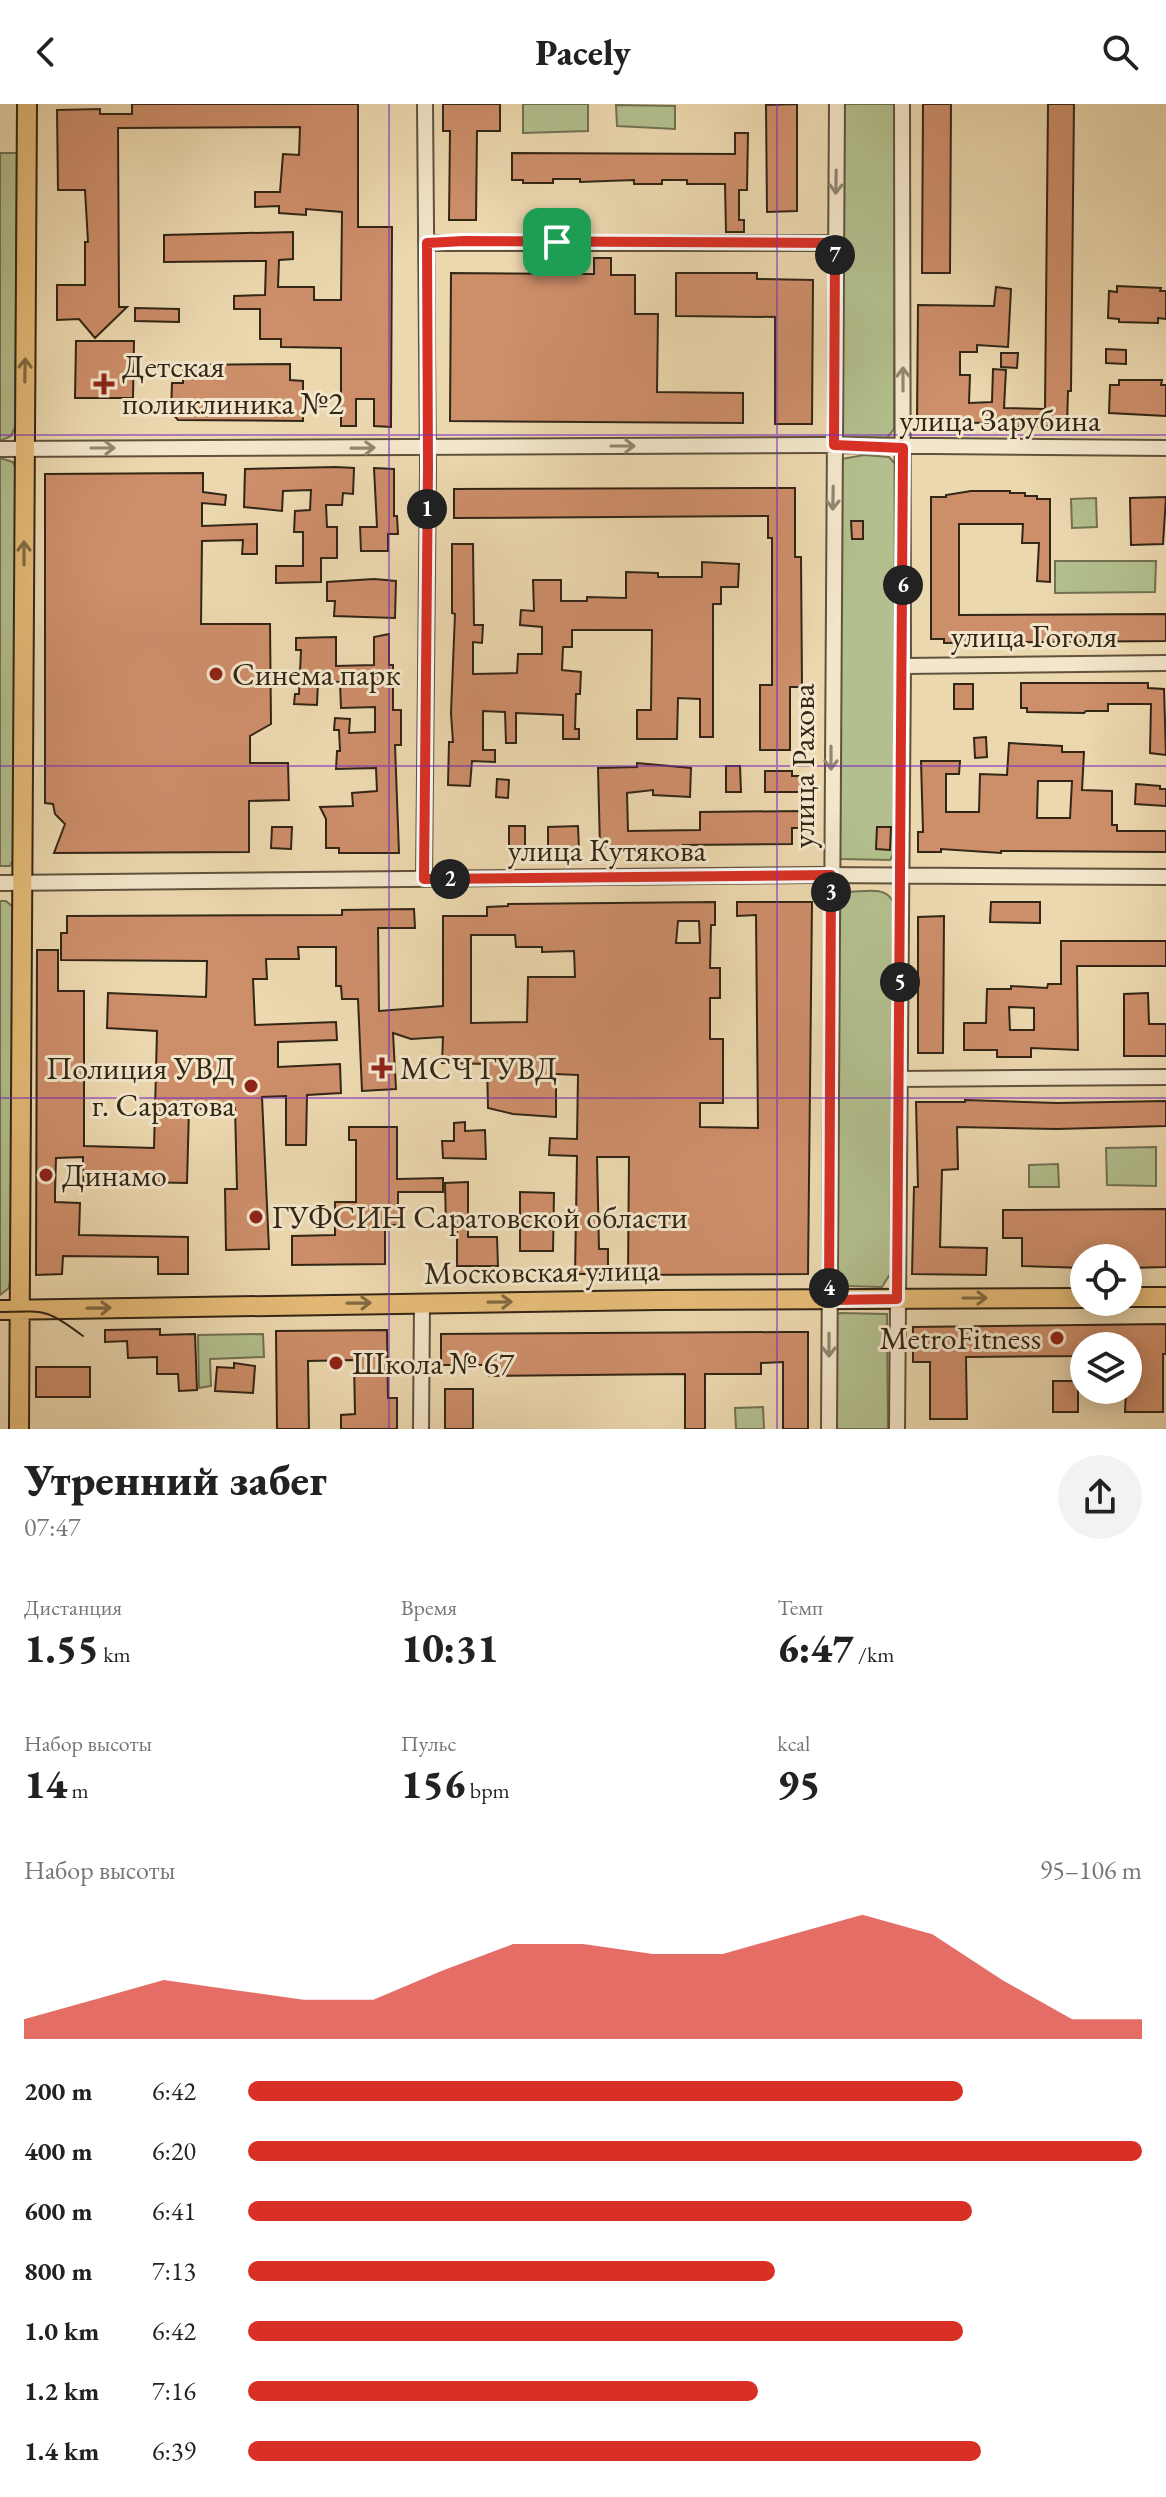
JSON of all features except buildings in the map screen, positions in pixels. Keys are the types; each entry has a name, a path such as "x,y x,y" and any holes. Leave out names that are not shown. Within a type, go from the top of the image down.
{"main road":[{"path":"19,1429 27,104"},
{"path":"1142,1297 1166,1297"},
{"name":"Московская улица","path":"0,1310 1070,1298"}],"street":[{"path":"424,879 428,447 425,104"},
{"name":"улица Рахова","path":"829,1429 837,104"},
{"path":"897,1429 903,666 902,104"},
{"path":"427,243 835,243"},
{"name":"улица Зарубина","path":"25,448 834,445 1166,448"},
{"path":"0,449 25,448"},
{"name":"улица Гоголя","path":"903,666 1166,663"},
{"name":"улица Кутякова","path":"0,883 831,875 1166,877"},
{"path":"899,1079 1166,1077"},
{"path":"421,1429 422,1303"}],"green space":[{"path":"523,104 588,104 588,131 523,133"},
{"path":"842,104 895,104 894,429 887,438 844,437 841,434"},
{"path":"616,105 675,106 675,129 617,126"},
{"path":"0,153 17,153 15,427 11,436 0,441"},
{"path":"864,455 889,457 897,466 895,851 890,860 841,859 837,855 842,459"},
{"path":"0,458 13,462 16,469 15,857 10,866 0,866"},
{"path":"1096,498 1097,527 1072,528 1071,499"},
{"path":"1055,561 1156,561 1155,592 1055,593"},
{"path":"880,891 893,902 890,1274 882,1287 846,1286 838,1277 838,901 847,892"},
{"path":"0,901 6,901 14,908 11,1272 9,1288 0,1295"},
{"path":"1156,1147 1156,1186 1107,1185 1106,1148"},
{"path":"1058,1164 1059,1187 1029,1187 1029,1165"},
{"path":"887,1314 888,1429 835,1429 837,1315"},
{"path":"263,1334 264,1357 210,1359 211,1386 199,1388 198,1335"},
{"path":"763,1407 764,1429 736,1429 735,1408"}],"tram line":[{"path":"0,1312 44,1313 61,1320 83,1336"}],"place":[{"name":"Детская поликлиника №2","path":"104,384"},
{"name":"Синема парк","path":"216,674"},
{"name":"МСЧ ГУВД","path":"382,1068"},
{"name":"Полиция УВД г. Саратова","path":"251,1086"},
{"name":"Динамо","path":"46,1175"},
{"name":"ГУФСИН Саратовской области","path":"256,1217"},
{"name":"MetroFitness","path":"1057,1338"},
{"name":"Школа № 67","path":"336,1363"}],"route":[{"path":"557,242 835,243 834,445 903,448 897,1299 829,1300 831,875 424,879 427,243 557,242"}]}
